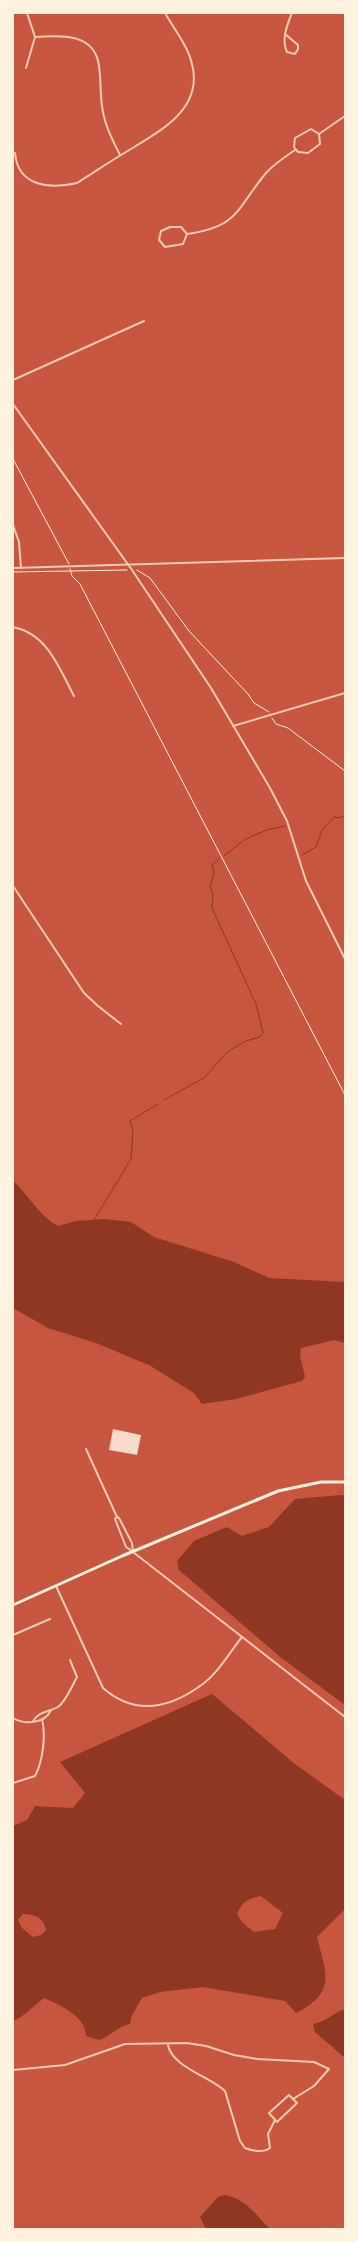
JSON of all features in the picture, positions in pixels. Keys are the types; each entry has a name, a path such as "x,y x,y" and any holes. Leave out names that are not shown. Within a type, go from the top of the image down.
{"main road":[{"path":"13,1605 133,1552 278,1491 314,1483 345,1482"}],"street":[{"path":"26,68 35,37 27,13"},
{"path":"15,153 16,163 27,178 41,185 59,187 77,183 170,124 184,109 192,91 194,82 192,63 165,13"},
{"path":"285,34 298,45 298,51 295,54 289,54 286,50 285,34 292,13"},
{"path":"35,37 59,35 78,38 90,46 99,64 103,116 120,155"},
{"path":"319,134 345,116"},
{"path":"310,129 319,134 321,140 314,149 304,154 295,150 294,141 301,134 310,129"},
{"path":"187,234 212,230 227,222 240,209 266,173 295,150"},
{"path":"170,227 181,227 187,234 184,244 177,246 165,247 159,240 161,231 170,227"},
{"path":"13,380 144,321"},
{"path":"13,404 128,566 211,688 287,821 306,881 345,959"},
{"path":"13,525 19,542 21,568"},
{"path":"13,568 128,566 345,558"},
{"path":"13,627 33,635 44,644 57,662 74,696"},
{"path":"233,726 345,693"},
{"path":"13,886 84,993 121,1024"},
{"path":"86,1449 117,1517 120,1518 132,1543 133,1552"},
{"path":"117,1517 115,1520 126,1547 345,1717"},
{"path":"56,1586 103,1688 114,1698 128,1704 146,1708 164,1703 201,1686 211,1676 242,1637"},
{"path":"13,1635 50,1619"},
{"path":"32,1720 40,1714 61,1704 77,1677 70,1660"},
{"path":"13,1718 23,1723 42,1719 47,1716 51,1710"},
{"path":"13,1783 35,1776 40,1767 44,1728 42,1719"},
{"path":"13,2070 65,2065 121,2045 194,2044 257,2059 314,2062 329,2069 314,2086 293,2099"},
{"path":"168,2045 169,2050 188,2067 225,2091 240,2141 245,2148 258,2151 266,2151 270,2148 268,2134 275,2120"},
{"path":"289,2095 297,2103 277,2122 275,2120 269,2113 289,2095"}],"path":[{"path":"13,459 68,561 72,576 80,584 345,1095"},
{"path":"13,572 125,570"},
{"path":"138,571 150,578 189,631 248,694 252,701 267,709 276,724 288,728 345,771"}],"shaded area":[{"path":"13,1181 45,1217 58,1226 76,1221 104,1219 131,1222 154,1237 234,1262 269,1278 345,1282 345,1343 334,1340 301,1348 300,1356 305,1377 302,1381 236,1399 202,1404 194,1393 149,1365 96,1343 48,1328 13,1308"},
{"path":"341,1495 345,1496 345,1705 279,1656 179,1570 177,1561 194,1541 227,1527 242,1536 269,1527 295,1499"},
{"path":"212,1694 295,1764 345,1800 345,1909 317,1937 325,1972 323,1989 318,1997 296,2013 285,2001 203,1987 160,1992 142,1998 131,2017 130,2024 121,2027 99,2040 86,2036 82,2023 71,2012 44,1998 21,2017 13,2021 13,1826 27,1820 35,1806 73,1808 85,1793 60,1762","holes":["261,1896 283,1913 275,1929 254,1932 242,1922 237,1914 241,1906 246,1901","23,1914 35,1916 41,1920 46,1930 41,1935 33,1937 22,1928 18,1920"]},
{"path":"345,2009 345,2058 315,2032 313,2024 318,2023"},
{"path":"224,2195 238,2199 244,2203 270,2229 206,2229 200,2217 218,2197"}],"building":[{"path":"113,1429 141,1435 137,1455 109,1450"}],"waterway":[{"path":"302,855 316,847 322,830 334,817 340,818 345,815"},
{"path":"224,856 244,840 266,830 285,826"},
{"path":"164,1100 204,1078 227,1052 246,1041 260,1037 263,1033 256,1004 212,908 213,896 210,886 214,873 212,865 219,859"},
{"path":"94,1220 131,1159 133,1130 130,1121 158,1104"}]}
